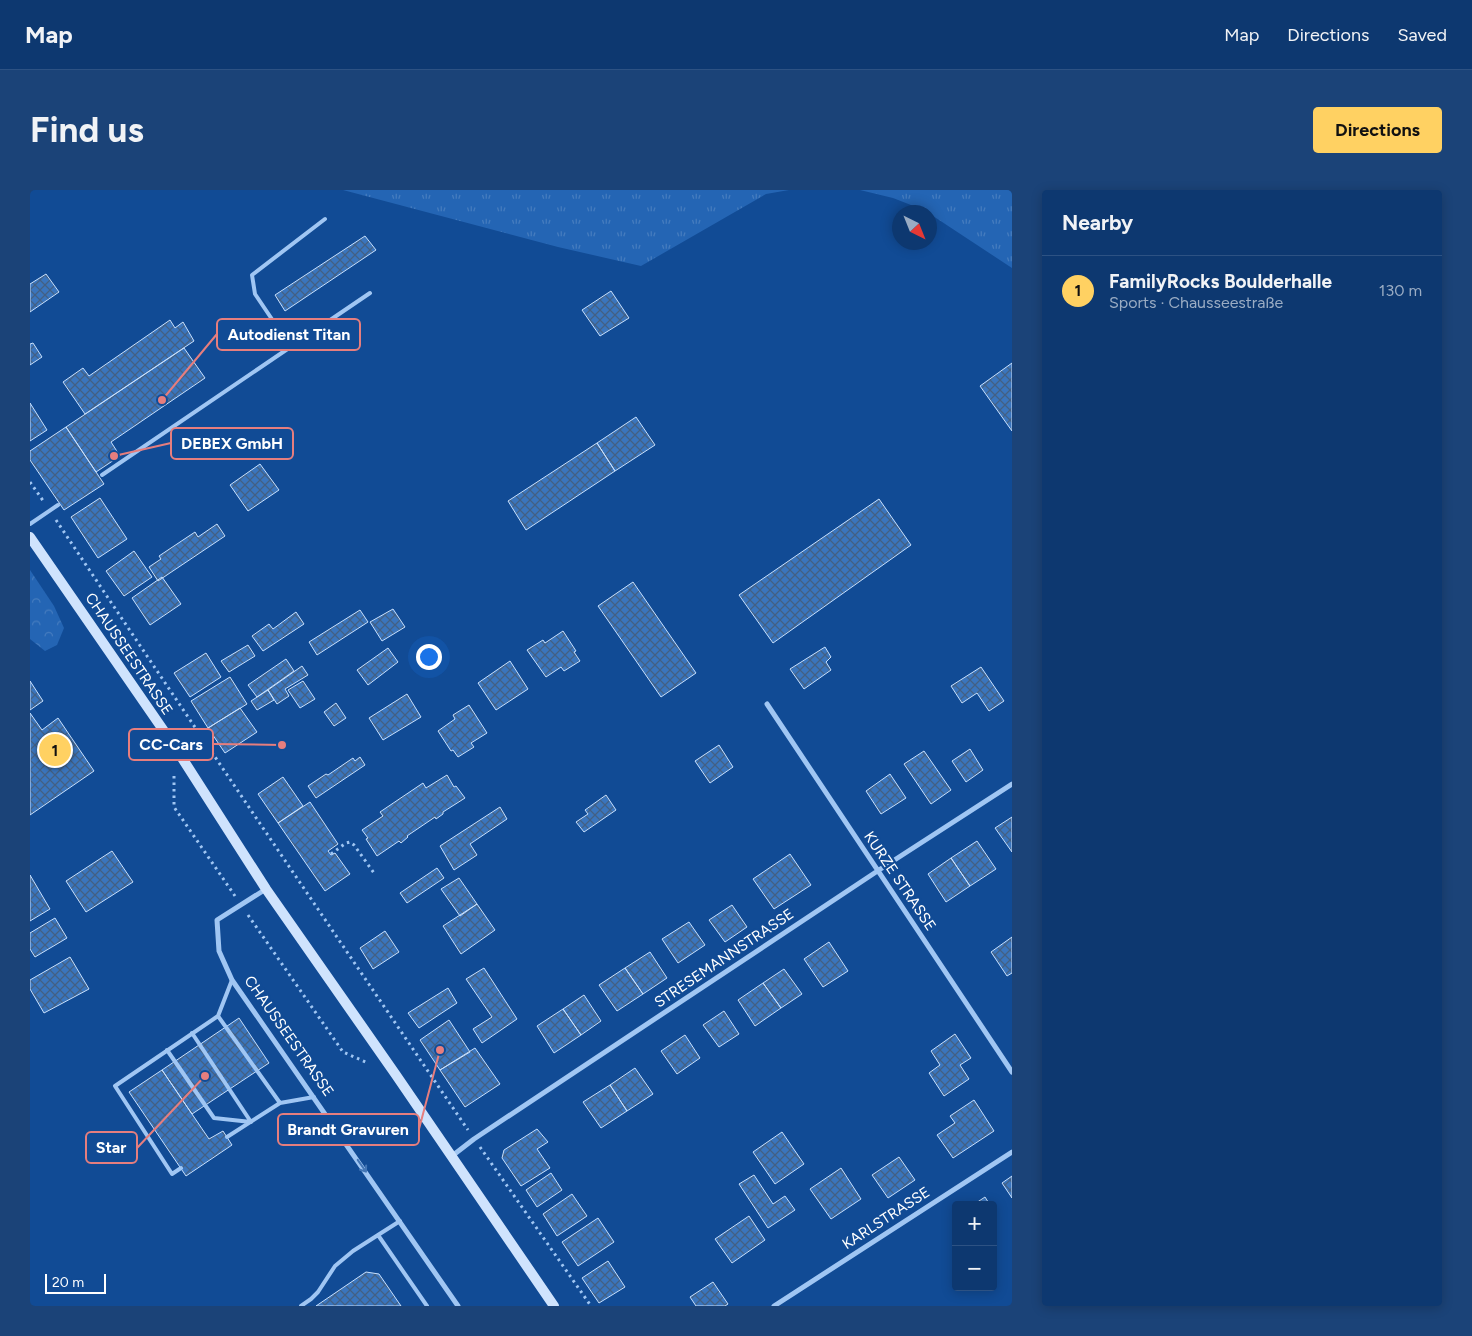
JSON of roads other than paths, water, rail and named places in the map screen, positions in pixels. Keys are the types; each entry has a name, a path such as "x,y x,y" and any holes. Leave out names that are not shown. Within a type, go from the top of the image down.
{"main road":[{"name":"CHAUSSEESTRASSE","path":"30,537 175,747 266,889 396,1074 554,1306"}],"street":[{"name":"KURZE STRASSE","path":"767,704 1012,1072"},
{"name":"STRESEMANNSTRASSE","path":"452,1156 474,1139 1012,784"},
{"name":"CHAUSSEESTRASSE","path":"266,889 217,920 220,951 232,980 458,1306"},
{"name":"KARLSTRASSE","path":"774,1306 1012,1152"}],"lane":[{"path":"290,346 255,294 252,274 326,219"},
{"path":"102,475 370,292"},
{"path":"30,524 58,505"},
{"path":"181,1168 172,1174 115,1086 218,1016 232,980"},
{"path":"218,1016 280,1103"},
{"path":"167,1050 214,1118 251,1122 192,1033"},
{"path":"227,1137 280,1103 314,1098"},
{"path":"302,1306 318,1292 335,1266 353,1251 400,1221"},
{"path":"378,1235 428,1306"}],"place":[{"name":"Autodienst Titan","path":"162,400"},
{"name":"DEBEX GmbH","path":"114,456"},
{"name":"CC-Cars","path":"282,745"},
{"name":"FamilyRocks Boulderhalle","path":"55,750"},
{"name":"Brandt Gravuren","path":"440,1050"},
{"name":"Star","path":"205,1076"}]}
